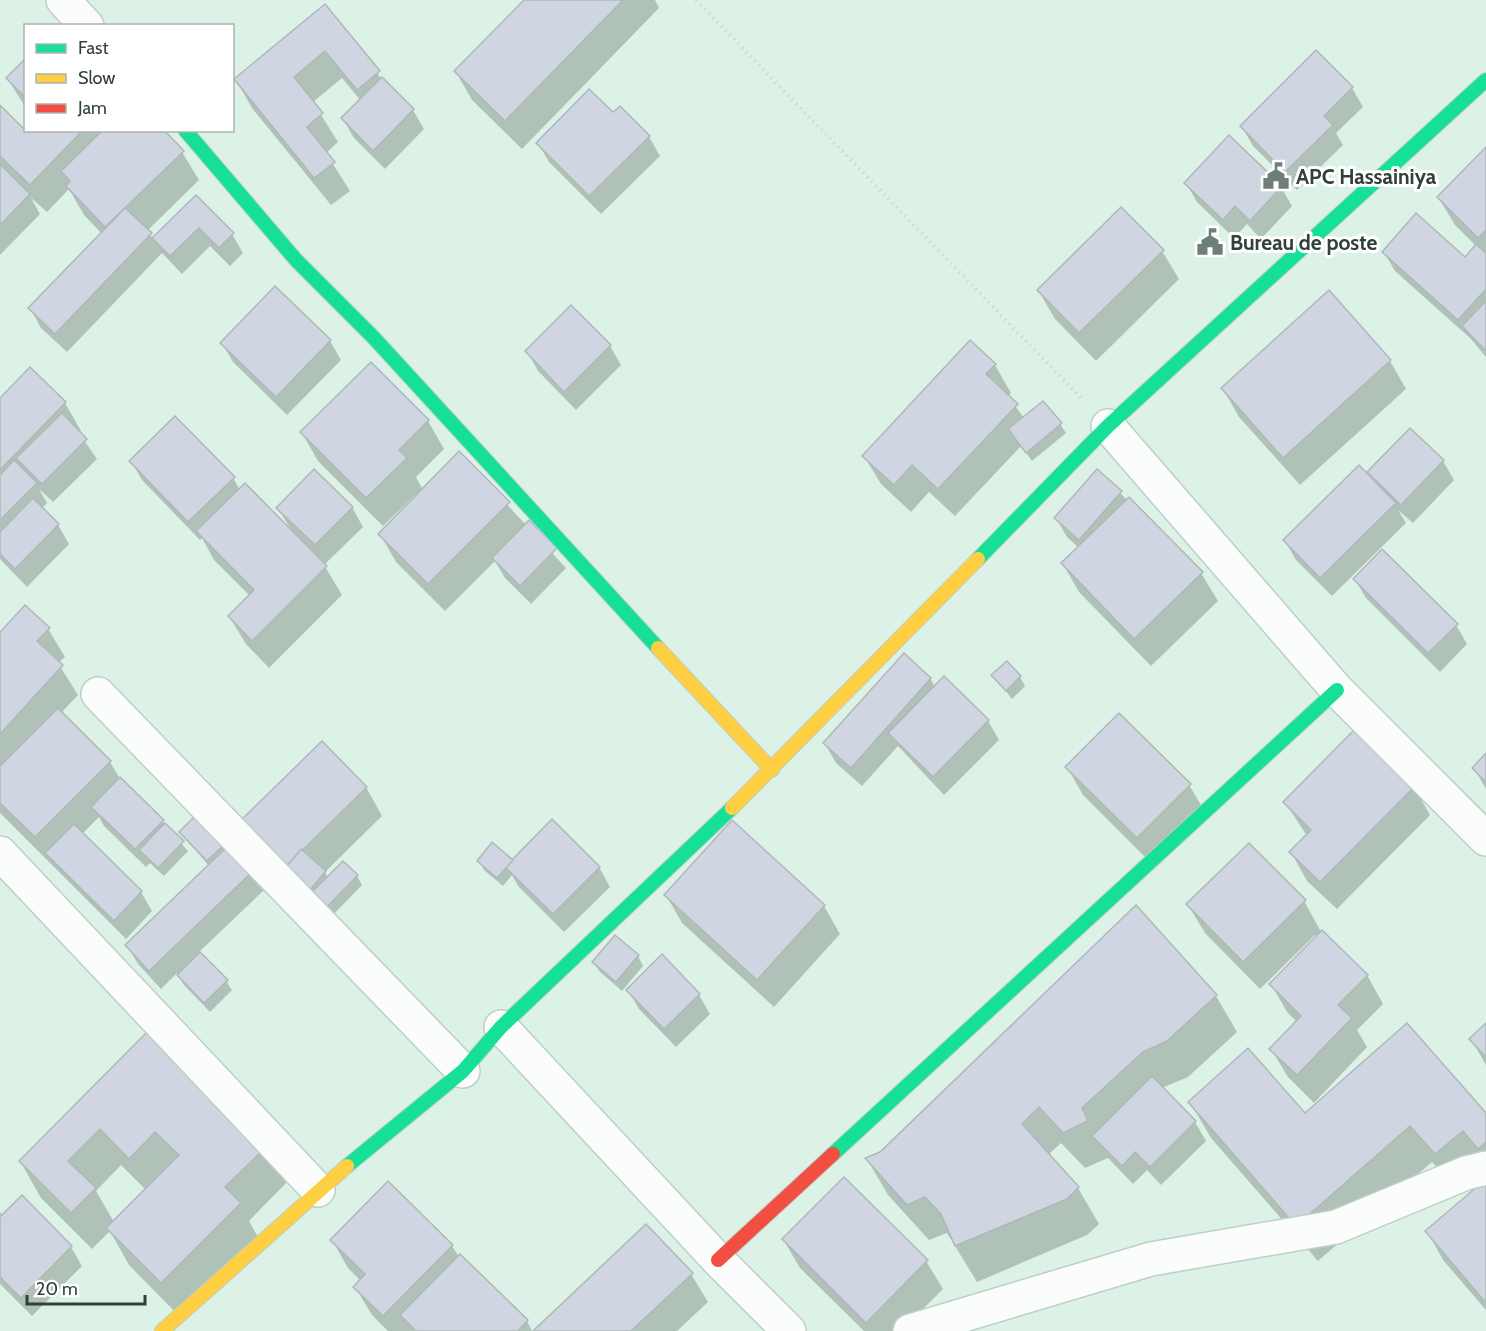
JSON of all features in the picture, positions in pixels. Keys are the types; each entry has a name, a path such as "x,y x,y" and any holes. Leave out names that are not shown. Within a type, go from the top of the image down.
{"street":[{"path":"63,0 85,24"},
{"path":"162,1331 318,1190 463,1071 501,1027 772,770 1108,426 1486,80"},
{"path":"187,132 296,260 374,338 489,466 772,770"},
{"path":"1108,426 1337,690 1486,839"},
{"path":"718,1260 1337,690"},
{"path":"98,694 463,1071"},
{"path":"0,853 318,1190"},
{"path":"501,1027 718,1260 789,1331"},
{"path":"910,1331 1151,1260 1336,1227 1466,1173 1486,1168"}],"path":[{"path":"696,0 1108,426"}],"building":[{"path":"524,0 623,0 505,121 454,71"},
{"path":"325,4 380,71 357,90 325,51 294,77 323,113 307,127 335,162 314,178 234,79"},
{"path":"1316,50 1353,87 1324,116 1333,125 1285,172 1240,126"},
{"path":"24,60 24,96 6,78"},
{"path":"382,77 414,109 373,151 341,118"},
{"path":"589,89 613,112 620,106 650,136 589,196 536,143"},
{"path":"0,105 24,129 24,132 81,132 30,185 0,156"},
{"path":"101,132 166,132 184,151 105,227 66,186 70,181 61,171"},
{"path":"1229,135 1282,186 1250,221 1235,206 1223,220 1184,183"},
{"path":"1486,147 1486,230 1478,238 1437,197"},
{"path":"0,164 30,194 0,225"},
{"path":"196,195 234,233 219,248 199,228 170,256 152,238"},
{"path":"1121,207 1164,250 1079,333 1037,290"},
{"path":"125,208 152,233 55,334 28,308"},
{"path":"1416,213 1465,257 1476,244 1486,253 1486,289 1458,320 1382,252"},
{"path":"275,286 331,340 276,397 220,343"},
{"path":"1329,290 1391,360 1283,458 1221,388"},
{"path":"1486,301 1486,351 1462,326"},
{"path":"571,305 611,345 564,392 525,351"},
{"path":"970,340 996,364 986,374 1018,404 938,489 912,465 894,485 862,456"},
{"path":"371,362 429,420 399,450 407,458 366,498 300,432"},
{"path":"30,367 66,402 0,470 0,398"},
{"path":"1043,401 1062,423 1026,453 1008,429"},
{"path":"62,413 87,439 42,484 16,458"},
{"path":"175,416 235,477 188,522 129,461"},
{"path":"1410,428 1444,460 1401,505 1367,472"},
{"path":"459,451 510,502 428,584 378,534"},
{"path":"14,460 37,483 0,520 0,475"},
{"path":"1359,465 1396,503 1320,578 1283,540"},
{"path":"314,469 353,507 315,545 276,508"},
{"path":"1097,469 1122,491 1079,540 1054,518"},
{"path":"245,483 327,566 252,641 228,616 254,590 196,531"},
{"path":"1129,497 1203,572 1134,639 1061,563"},
{"path":"33,498 59,524 15,569 0,554 0,532"},
{"path":"529,520 557,548 520,586 492,558"},
{"path":"1382,549 1458,624 1428,653 1353,579"},
{"path":"25,605 50,628 37,641 63,665 0,734 0,632"},
{"path":"904,653 931,678 851,768 823,743"},
{"path":"1007,661 1021,676 1006,691 991,675"},
{"path":"944,676 989,720 933,777 888,733"},
{"path":"58,708 111,761 35,837 0,803 0,766"},
{"path":"1119,713 1191,784 1137,838 1065,767"},
{"path":"1356,728 1415,786 1320,882 1289,852 1311,830 1283,802"},
{"path":"322,741 367,787 278,874 233,828"},
{"path":"1486,753 1486,782 1472,768"},
{"path":"120,777 164,820 135,849 91,807"},
{"path":"198,813 226,843 207,861 179,832"},
{"path":"552,819 600,867 553,914 505,867"},
{"path":"732,820 825,905 757,980 664,895"},
{"path":"165,823 184,841 158,868 139,850"},
{"path":"74,824 142,891 114,921 45,853"},
{"path":"492,842 513,860 497,878 477,861"},
{"path":"1249,843 1306,900 1243,962 1186,904"},
{"path":"230,844 254,870 149,971 125,945"},
{"path":"301,849 326,871 303,898 278,877"},
{"path":"343,861 358,875 320,914 305,899"},
{"path":"1136,905 1217,995 1167,1041 1143,1052 1082,1108 1088,1121 1063,1133 1039,1107 1022,1124 1079,1187 1067,1199 955,1246 941,1214 925,1197 907,1205 865,1158 880,1152"},
{"path":"1322,930 1368,975 1338,1005 1352,1018 1297,1075 1269,1049 1301,1016 1269,984"},
{"path":"615,935 639,955 616,982 592,962"},
{"path":"200,952 228,980 204,1003 177,975"},
{"path":"662,954 700,994 664,1029 626,990"},
{"path":"1407,1023 1486,1113 1486,1142 1478,1149 1463,1131 1435,1154 1410,1126 1296,1226 1188,1102 1248,1048 1305,1113"},
{"path":"1486,1023 1486,1057 1469,1039"},
{"path":"150,1029 267,1146 225,1187 241,1203 161,1283 106,1228 179,1155 155,1132 129,1159 100,1129 68,1161 96,1188 71,1213 19,1161"},
{"path":"1152,1076 1196,1121 1150,1167 1135,1152 1122,1166 1092,1136"},
{"path":"844,1177 928,1260 866,1323 782,1239"},
{"path":"1486,1180 1486,1303 1425,1231"},
{"path":"388,1181 453,1245 383,1316 353,1287 365,1274 330,1240"},
{"path":"22,1195 72,1246 21,1298 0,1277 0,1217"},
{"path":"646,1224 693,1273 631,1331 533,1331"},
{"path":"460,1254 528,1320 518,1331 416,1331 400,1315"}],"traffic: fast":[{"path":"978,559 1108,426 1486,80"},
{"path":"187,132 296,260 374,338 658,648"},
{"path":"833,1154 1337,690"},
{"path":"347,1166 463,1071 501,1027 732,808"}],"traffic: slow":[{"path":"732,808 978,559"},
{"path":"658,648 772,770"},
{"path":"162,1331 347,1166"}],"traffic: jam":[{"path":"718,1260 833,1154"}],"place":[{"name":"APC Hassainiya","path":"1276,176"},
{"name":"Bureau de poste","path":"1210,242"}]}
